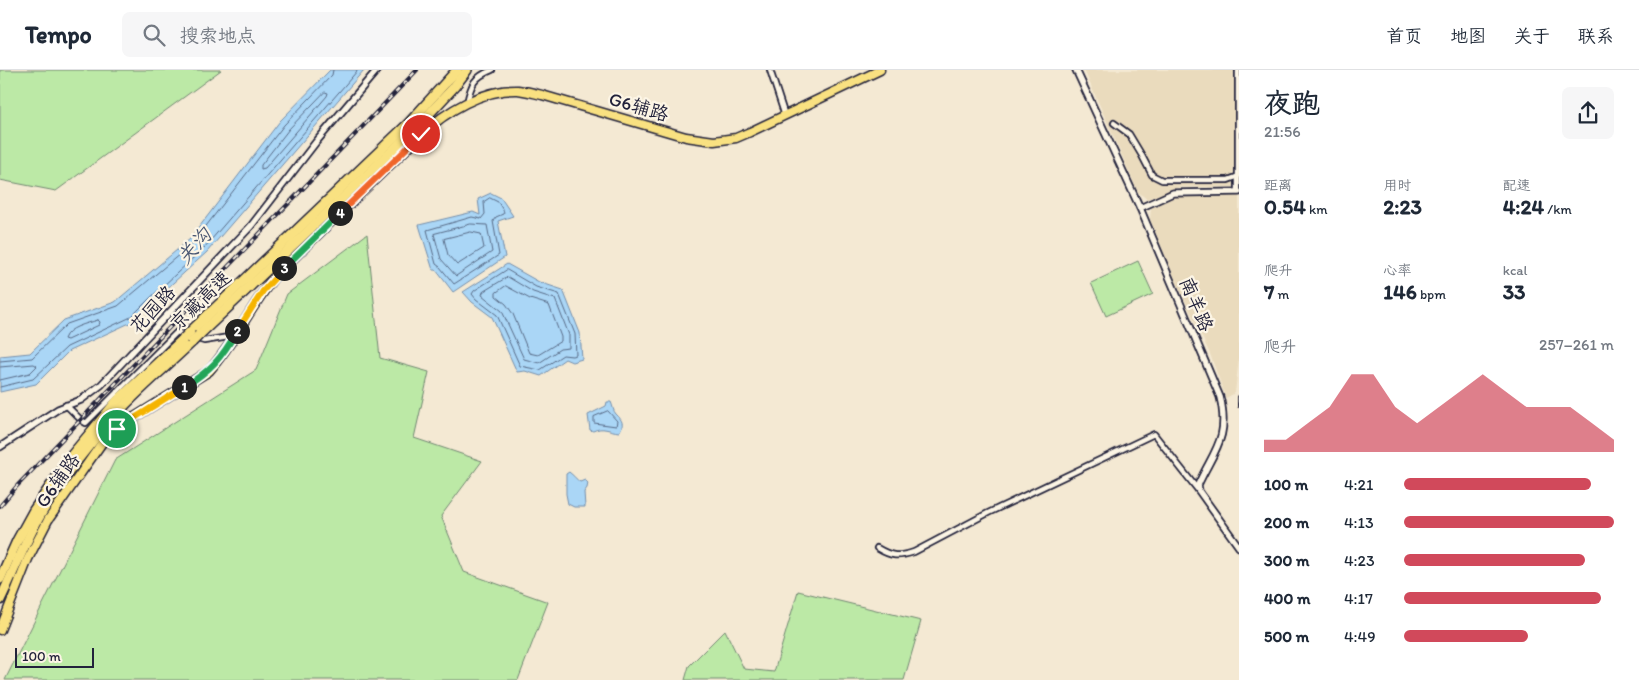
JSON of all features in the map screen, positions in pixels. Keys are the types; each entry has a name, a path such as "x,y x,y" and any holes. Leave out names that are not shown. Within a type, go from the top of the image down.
{"highway":[{"name":"京藏高速","path":"0,580 17,541 34,510 93,427 117,401 182,339 194,337 409,123 457,70"},
{"path":"0,600 41,514 100,432 194,337 415,129 467,70"}],"main road":[{"name":"G6辅路","path":"0,630 28,559 48,520 106,437 209,371 219,360 263,291 287,264 433,123 446,113 467,102 497,93 520,90 686,136 714,141 736,138 880,70"}],"street":[{"name":"花园路","path":"0,447 58,409 81,400 101,385 251,226 316,142 377,70"},
{"path":"467,102 474,80 483,73 492,70"},
{"path":"770,70 785,116"},
{"name":"南羊路","path":"1076,70 1140,208 1216,386 1224,419 1220,442 1198,485 1199,491"},
{"path":"1140,208 1173,192 1238,192 1238,70"},
{"path":"1114,123 1129,134 1152,175 1162,180 1228,180 1238,177"},
{"path":"66,405 86,423 177,332 204,342 235,336"},
{"path":"877,548 887,555 901,556 914,552 988,513 1154,434 1199,491 1239,547"}],"shaded area":[{"path":"1084,70 1239,70 1239,187 1179,187 1147,199 1138,192"},
{"path":"1239,196 1239,358 1235,393 1226,398 1210,354 1174,277 1150,219 1151,208 1174,197"}],"green space":[{"path":"0,70 221,70 56,191 0,180"},
{"path":"367,234 380,358 429,372 414,438 482,461 441,516 464,572 548,602 518,680 5,680 115,460 256,370 287,294"},
{"path":"1138,261 1153,294 1106,316 1091,283"},
{"path":"798,591 921,621 904,680 685,680 689,666 725,630 744,669 774,672"}],"water":[{"name":"关沟","path":"330,70 364,70 207,252 134,321 69,351 36,384 0,392 0,356 30,353 64,320 115,302 190,239 280,121"},
{"path":"491,193 501,198 513,216 498,221 505,257 453,292 436,270 433,270 419,225 473,212 480,215 478,199"},
{"path":"507,264 539,282 563,290 580,333 582,359 572,362 565,359 541,376 525,371 517,372 492,317 472,302 463,292"},
{"path":"607,402 611,402 614,411 621,420 621,429 619,432 603,429 590,430 588,415 606,406"},
{"path":"569,472 580,482 585,480 588,483 584,492 585,507 574,507 568,504 566,474"}],"railway":[{"path":"0,506 17,486 417,70"},
{"path":"1239,397 1239,406"}],"route":[{"path":"117,429 209,371 219,360 248,313 275,276 421,134"}]}
